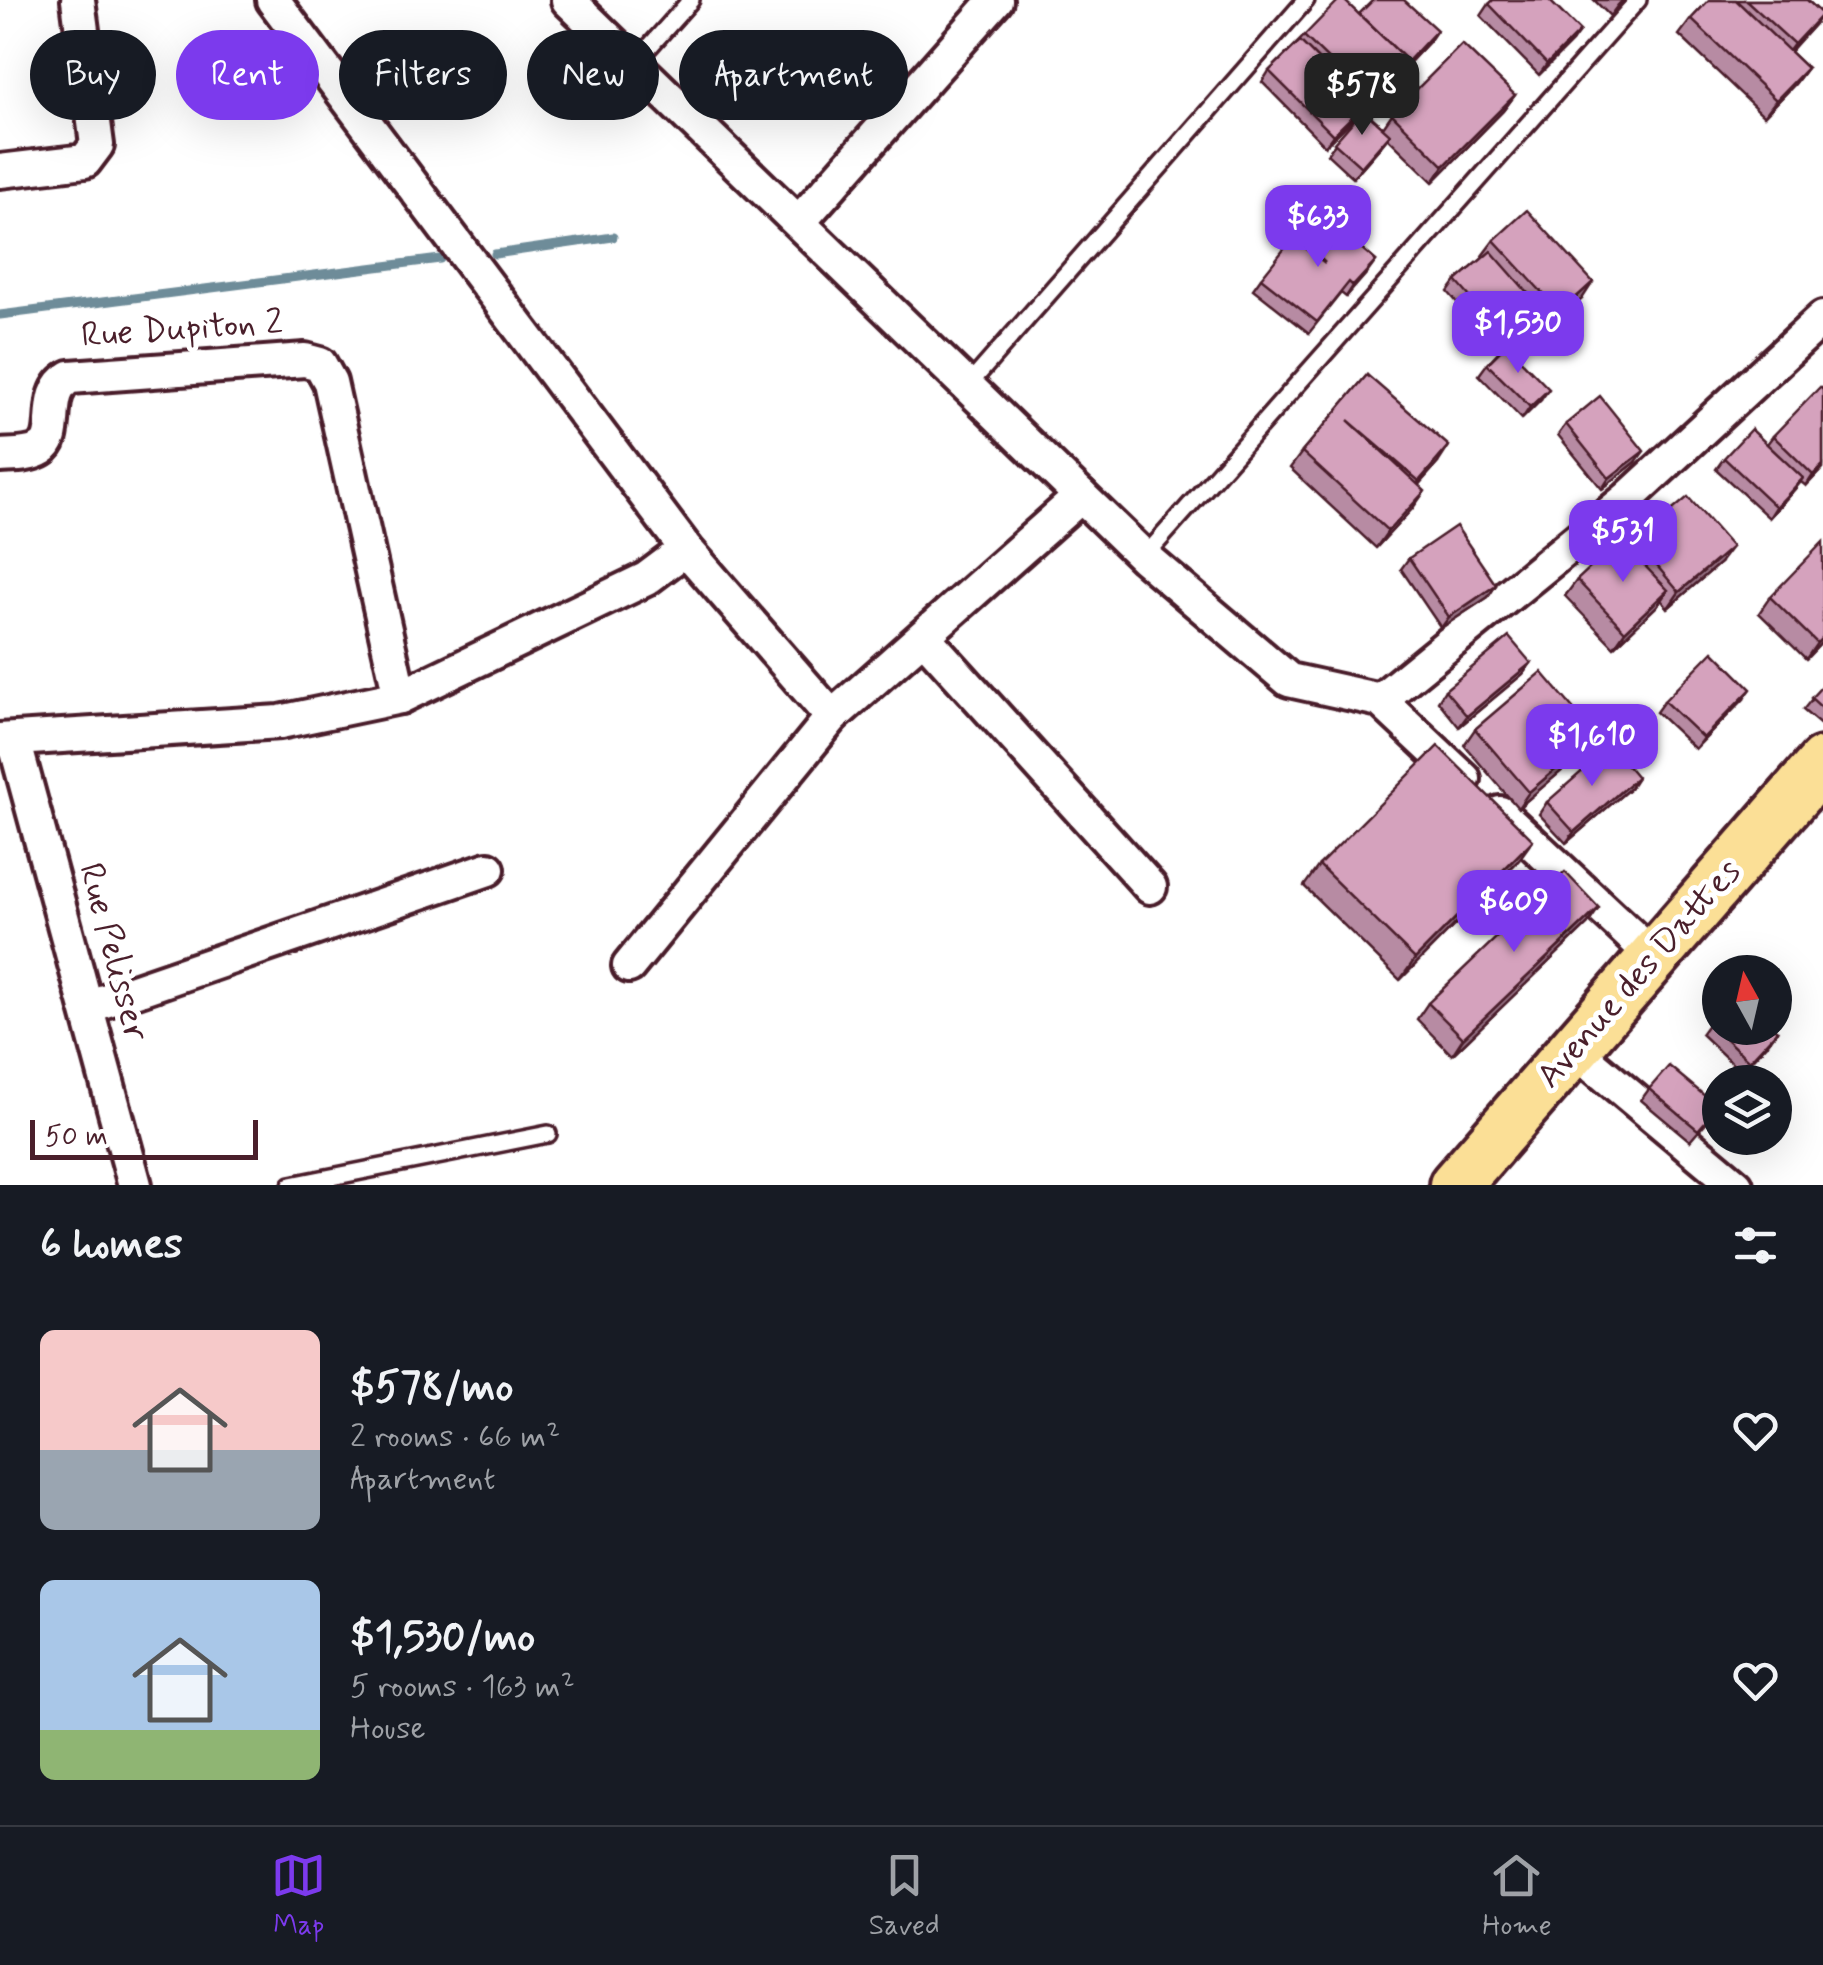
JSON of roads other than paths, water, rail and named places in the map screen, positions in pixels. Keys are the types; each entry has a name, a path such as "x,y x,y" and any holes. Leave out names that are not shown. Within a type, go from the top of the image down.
{"main road":[{"name":"Avenue des Dattes","path":"1455,1185 1576,1051 1652,956 1823,763"}],"street":[{"path":"0,172 85,161 97,145 78,0"},
{"path":"272,0 686,549 832,717"},
{"path":"568,0 599,30"},
{"path":"799,222 996,0"},
{"path":"659,88 1144,558 1289,680 1380,700 1652,956"},
{"path":"1380,700 1628,499 1823,318"},
{"name":"Rue Dupiton 2","path":"0,456 41,450 48,443 55,392 70,377 305,360 320,364 330,382 400,698"},
{"path":"629,966 832,717 1081,496"},
{"path":"7,740 280,722 400,698 646,579 686,549"},
{"path":"924,637 1150,886"},
{"name":"Rue Pelisser","path":"7,740 87,1006 135,1185"},
{"path":"87,1006 488,869"},
{"path":"1576,1051 1736,1185"}],"lane":[{"path":"659,36 691,0"},
{"path":"966,389 1306,0"},
{"path":"1144,558 1638,0"},
{"path":"291,1185 548,1134"}],"waterway":[{"path":"495,254 613,237"},
{"path":"0,315 440,259"}]}
